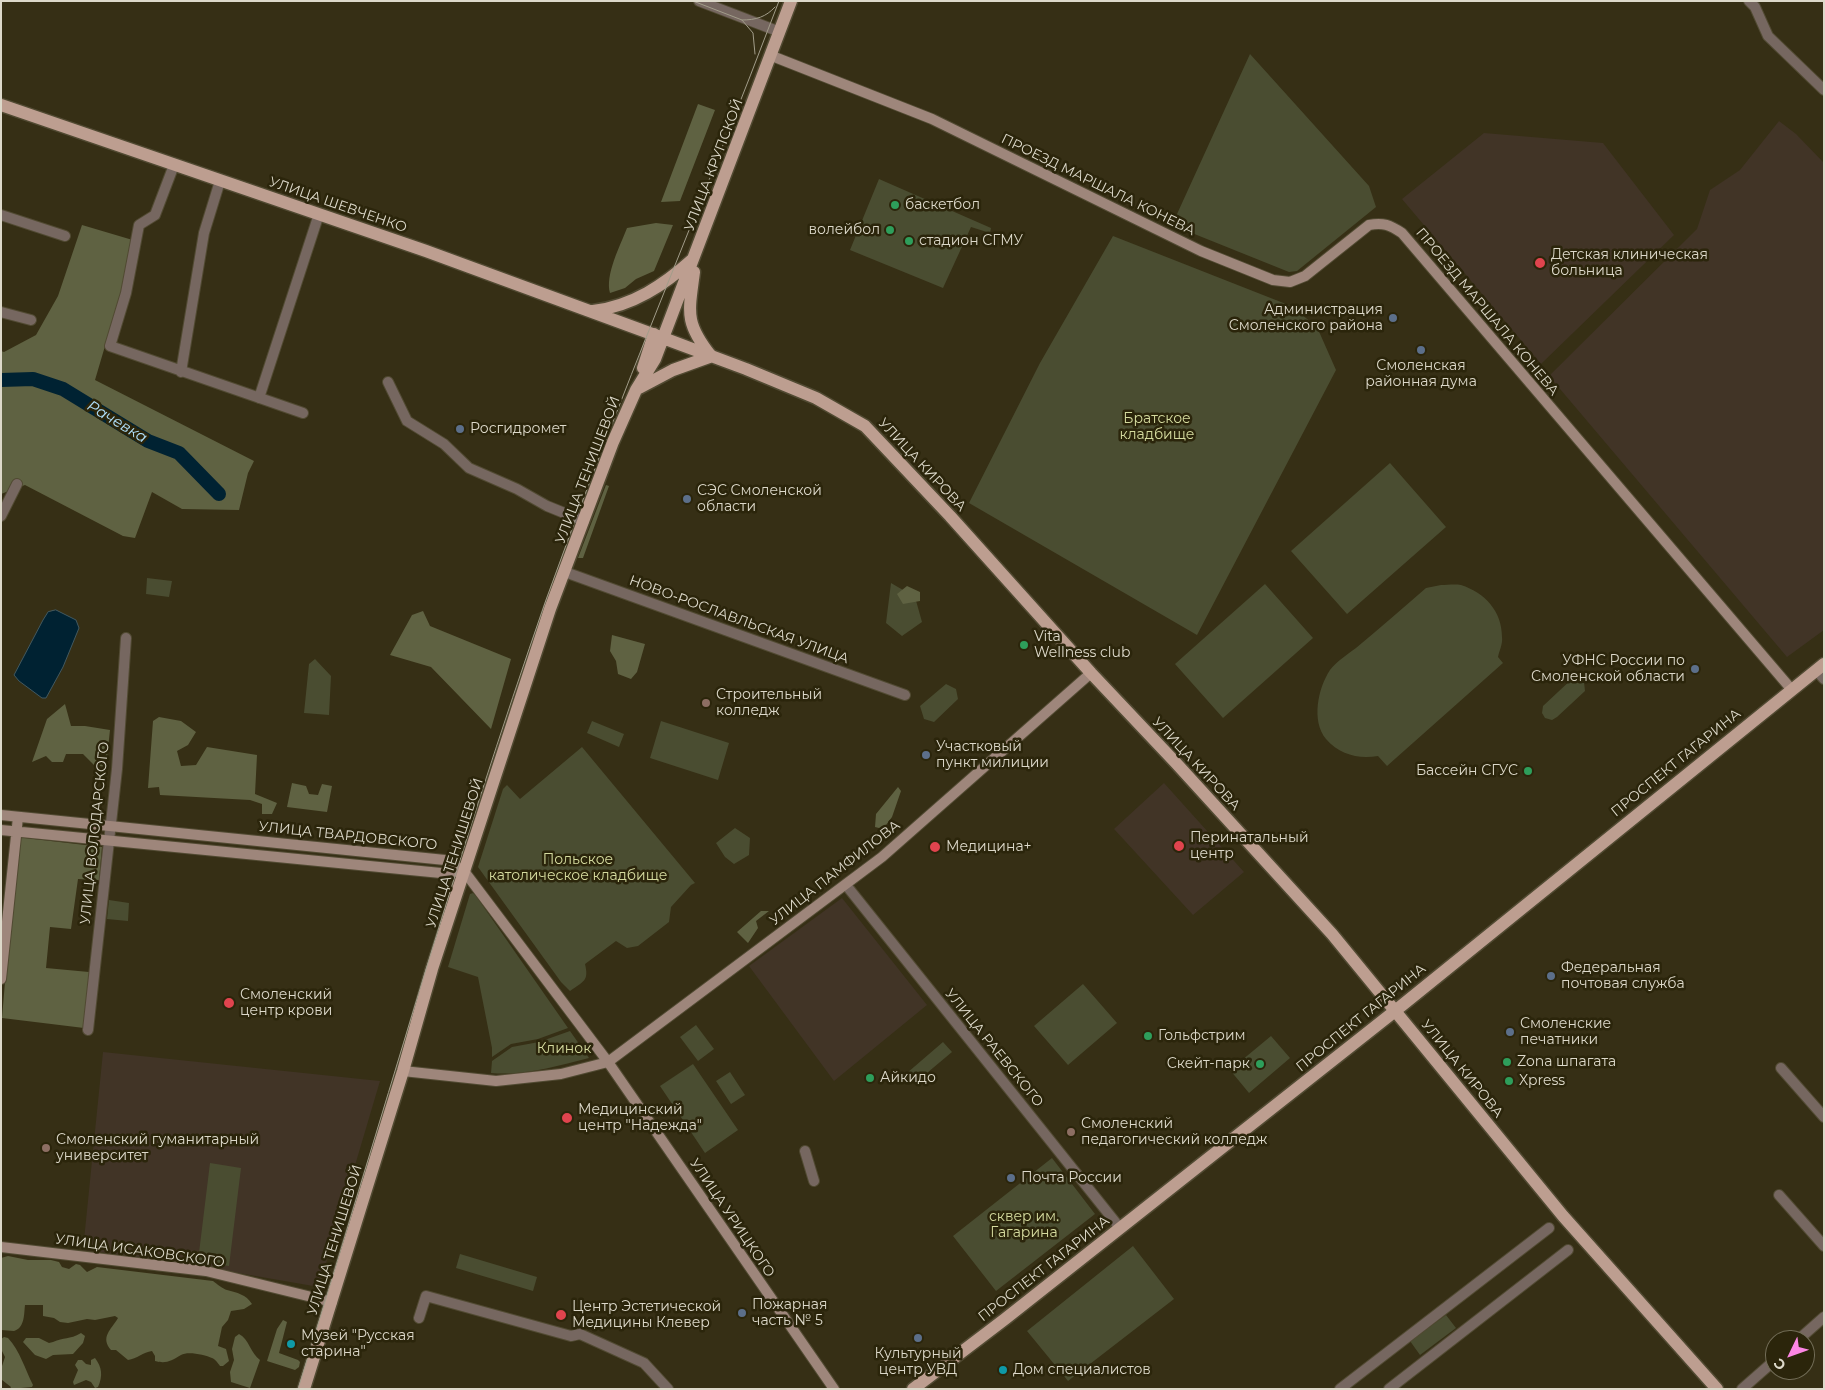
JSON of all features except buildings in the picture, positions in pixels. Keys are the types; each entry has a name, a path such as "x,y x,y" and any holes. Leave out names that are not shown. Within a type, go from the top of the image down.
{"main road":[{"name":"УЛИЦА КРУПСКОЙ","path":"659,336 695,257 772,56 791,1"},
{"name":"УЛИЦА ШЕВЧЕНКО","path":"1,105 318,214 659,336"},
{"path":"590,311 605,310 633,301 670,279 695,257"},
{"path":"636,390 662,375 712,356 699,340 692,325 689,310 695,257"},
{"name":"УЛИЦА КИРОВА","path":"659,336 816,398 865,426 945,511 1091,673 1176,762 1332,934 1563,1216 1717,1389"},
{"name":"УЛИЦА ТЕНИШЕВОЙ","path":"304,1389 403,1071 432,970 538,645 613,442 636,390 655,359 659,336"},
{"name":"ПРОСПЕКТ ГАГАРИНА","path":"913,1389 1395,1011 1792,690 1821,671"}],"street":[{"path":"699,1 780,32"},
{"path":"1749,1 1755,8 1768,36 1824,90"},
{"name":"ПРОЕЗД МАРШАЛА КОНЕВА","path":"772,56 932,119 1201,251 1273,280 1290,282 1305,276 1369,225 1380,223 1402,232 1792,690"},
{"path":"174,165 155,215 138,225 126,293 110,346 303,414"},
{"path":"181,372 204,233 220,181"},
{"path":"259,398 318,214"},
{"path":"1,215 65,236"},
{"path":"1,312 30,320"},
{"path":"388,382 407,421 444,444 469,468 517,489 547,506 584,521"},
{"path":"1,516 17,484"},
{"name":"НОВО-РОСЛАВЛЬСКАЯ УЛИЦА","path":"564,572 905,695"},
{"name":"УЛИЦА ВОЛОДАРСКОГО","path":"88,1030 117,769 126,638"},
{"name":"УЛИЦА ПАМФИЛОВА","path":"608,1062 882,857 1091,673"},
{"name":"УЛИЦА ТВАРДОВСКОГО","path":"1,816 111,825 445,860 464,871"},
{"path":"1,979 3,940 18,817"},
{"name":"УЛИЦА ТВАРДОВСКОГО","path":"1,830 108,842 441,873 464,871"},
{"path":"259,855 262,840"},
{"name":"УЛИЦА УРИЦКОГО","path":"464,871 608,1062 834,1389"},
{"name":"УЛИЦА РАЕВСКОГО","path":"846,885 1120,1228"},
{"path":"403,1071 496,1081 561,1074 608,1062"},
{"path":"1781,1068 1824,1117"},
{"path":"805,1151 814,1181"},
{"path":"1779,1195 1824,1246"},
{"path":"1340,1389 1550,1228"},
{"name":"УЛИЦА ИСАКОВСКОГО","path":"1,1247 206,1271 332,1302"},
{"path":"1389,1389 1568,1250"},
{"path":"419,1318 426,1296 571,1336 580,1334 644,1363 668,1389"},
{"path":"1809,1330 1824,1317"},
{"path":"1742,1389 1765,1369"}],"shaded area":[{"path":"1779,121 1796,134 1824,163 1824,630 1787,657 1549,376 1697,229 1710,190 1740,170"},
{"path":"1484,133 1603,143 1674,235 1541,364 1402,199"},
{"path":"1164,783 1244,872 1193,915 1114,829"},
{"path":"842,898 927,1005 834,1081 749,966"},
{"path":"103,1052 380,1081 319,1287 169,1261 83,1250"}],"green space":[{"path":"1250,54 1369,186 1376,207 1297,271 1289,272 1172,225"},
{"path":"698,104 715,110 680,201 661,202"},
{"name":"стадион СГМУ","path":"879,179 991,228 990,233 971,227 943,288 850,250"},
{"path":"656,223 673,225 654,271 636,279 625,288 610,293 611,269 627,228"},
{"path":"82,225 136,241 95,380 254,461 248,473 239,510 182,509 152,492 135,538 123,536 25,485 1,494 1,351 4,352 36,335 58,296"},
{"name":"Братское кладбище","path":"1113,236 1291,306 1317,327 1336,370 1197,635 969,503 1040,363"},
{"path":"1390,463 1446,527 1347,614 1291,551"},
{"path":"606,485 609,486 583,558 578,558"},
{"path":"147,578 172,581 169,597 146,594"},
{"path":"891,583 915,597 922,622 902,636 886,623"},
{"path":"1265,584 1313,638 1223,718 1175,664"},
{"path":"1441,585 1461,585 1470,588 1485,598 1490,604 1499,619 1501,628 1502,642 1498,657 1503,663 1387,766 1378,756 1363,757 1350,755 1337,749 1321,732 1318,714 1322,686 1330,670 1426,588"},
{"path":"907,586 920,592 920,601 903,604 897,594"},
{"path":"423,611 430,626 511,659 491,729 431,667 390,655 412,615"},
{"path":"612,635 645,644 637,672 631,679 618,674 616,661 610,651"},
{"path":"315,659 331,676 329,715 304,713 309,664"},
{"path":"1573,678 1579,678 1584,682 1585,691 1557,717 1552,720 1545,718 1542,713 1543,706"},
{"path":"946,684 956,689 958,699 934,722 924,719 920,706"},
{"path":"65,704 71,726 110,730 106,767 94,765 83,754 66,754 63,762 52,762 46,756 32,762 47,719"},
{"path":"159,717 181,721 196,732 188,745 177,751 181,766 196,765 207,747 257,755 255,794 277,803 272,814 262,814 262,804 250,800 160,795 159,787 148,788 153,721"},
{"path":"592,721 624,734 619,747 587,733"},
{"path":"661,721 729,743 718,780 650,758"},
{"name":"Польское католическое кладбище","path":"582,747 695,883 671,907 669,922 638,946 627,948 616,941 585,964 586,977 570,991 561,982 478,867 503,789 507,785 520,799"},
{"path":"292,783 306,786 309,794 318,795 322,784 332,786 327,812 287,807"},
{"path":"898,787 901,791 892,817 883,829 875,827 876,814"},
{"path":"735,828 750,838 749,855 734,864 725,857 716,843"},
{"path":"17,837 102,847 99,880 78,879 71,929 50,927 46,968 89,972 84,1028 2,1018"},
{"path":"473,893 568,1028 538,1039 511,1044 492,1057 492,1048 478,977 448,967 470,894"},
{"path":"109,900 129,903 128,921 107,919"},
{"path":"761,911 769,911 756,921 758,928 748,943 737,932"},
{"path":"1083,984 1117,1023 1068,1065 1034,1026"},
{"path":"696,1025 714,1049 698,1061 680,1037"},
{"name":"Клинок","path":"570,1031 589,1058 528,1072 491,1073 492,1061 512,1047 539,1042"},
{"name":"Скейт-парк","path":"1271,1036 1290,1058 1249,1093 1230,1070"},
{"path":"943,1042 952,1052 915,1083 907,1073"},
{"path":"693,1064 738,1130 705,1153 660,1086"},
{"path":"730,1072 745,1095 731,1104 716,1081"},
{"name":"сквер им. Гагарина","path":"1052,1158 1095,1214 996,1291 953,1236"},
{"path":"210,1163 241,1168 229,1266 198,1261"},
{"path":"1133,1246 1174,1299 1068,1381 1027,1331"},
{"path":"460,1254 537,1277 533,1291 456,1268"},
{"path":"8,1256 28,1260 51,1260 59,1262 62,1267 69,1269 76,1264 80,1265 87,1272 97,1267 213,1281 225,1289 244,1296 252,1304 244,1309 231,1311 228,1320 222,1327 218,1346 226,1349 229,1361 223,1366 220,1366 212,1358 192,1353 162,1362 155,1361 152,1351 128,1360 116,1350 111,1350 106,1341 118,1318 115,1316 68,1323 43,1316 43,1305 25,1305 20,1327 14,1331 1,1330 1,1258"},
{"path":"1446,1315 1456,1328 1420,1355 1410,1341"},
{"path":"283,1320 287,1322 279,1353 300,1362 299,1367 295,1370 267,1361 277,1329"},
{"path":"81,1333 85,1336 83,1343 73,1354 53,1355 46,1359 35,1355 23,1342 26,1338 39,1338 49,1343"},
{"path":"239,1334 245,1339 260,1360 250,1388 231,1382 230,1372 234,1360 232,1349 235,1337"},
{"path":"4,1337 8,1338 16,1349 33,1385 32,1387 10,1389 11,1387 2,1380 2,1366 5,1357 1,1349 1,1339"},
{"path":"95,1358 101,1372 98,1387 95,1388 91,1382 86,1380 74,1385 73,1382 78,1370 75,1365 78,1360 91,1365 91,1360"}],"water":[{"path":"56,610 76,620 79,628 63,667 46,698 42,698 14,675 48,612"}],"waterway":[{"name":"Рачевка","path":"1,380 33,379 63,389 148,441 179,453 219,494"}],"tram line":[{"path":"693,1 742,20 753,33 755,54"},
{"path":"298,1389 480,796 546,600 602,449 779,1"},
{"path":"742,20 760,17 775,7"}],"place":[{"name":"баскетбол","path":"895,205"},
{"name":"волейбол","path":"890,230"},
{"name":"стадион СГМУ","path":"909,241"},
{"name":"Детская клиническая больница","path":"1540,263"},
{"name":"Администрация Смоленского района","path":"1393,318"},
{"name":"Смоленская районная дума","path":"1421,350"},
{"name":"Росгидромет","path":"460,429"},
{"name":"СЭС Смоленской области","path":"687,499"},
{"name":"Vita Wellness club","path":"1024,645"},
{"name":"УФНС России по Смоленской области","path":"1695,669"},
{"name":"Строительный колледж","path":"706,703"},
{"name":"Участковый пункт милиции","path":"926,755"},
{"name":"Бассейн СГУС","path":"1528,771"},
{"name":"Перинатальный центр","path":"1179,846"},
{"name":"Медицина+","path":"935,847"},
{"name":"Федеральная почтовая служба","path":"1551,976"},
{"name":"Смоленский центр крови","path":"229,1003"},
{"name":"Смоленские печатники","path":"1510,1032"},
{"name":"Гольфстрим","path":"1148,1036"},
{"name":"Zona шпагата","path":"1507,1062"},
{"name":"Скейт-парк","path":"1260,1064"},
{"name":"Айкидо","path":"870,1078"},
{"name":"Xpress","path":"1509,1081"},
{"name":"Медицинский центр \"Надежда\"","path":"567,1118"},
{"name":"Смоленский педагогический колледж","path":"1071,1132"},
{"name":"Смоленский гуманитарный университет","path":"46,1148"},
{"name":"Почта России","path":"1011,1178"},
{"name":"Пожарная часть № 5","path":"742,1313"},
{"name":"Центр Эстетической Медицины Клевер","path":"561,1315"},
{"name":"Культурный центр УВД","path":"918,1338"},
{"name":"Музей \"Русская старина\"","path":"291,1344"},
{"name":"Дом специалистов","path":"1003,1370"}]}
